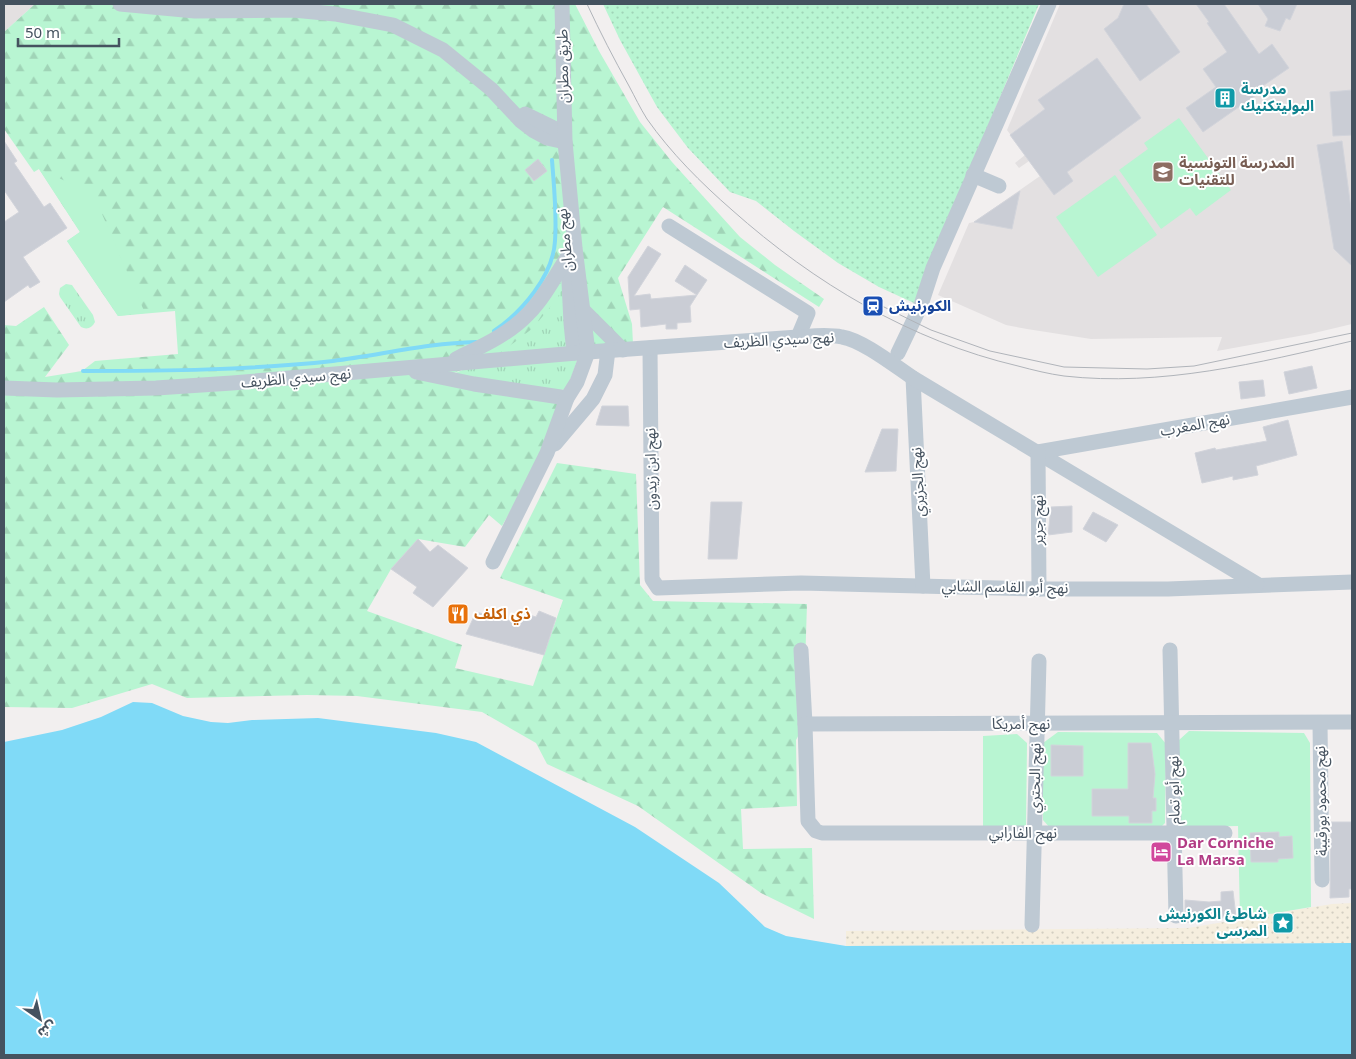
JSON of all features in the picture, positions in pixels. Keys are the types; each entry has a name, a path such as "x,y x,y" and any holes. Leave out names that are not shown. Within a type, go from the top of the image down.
{"street":[{"path":"120,4 195,11 293,10 335,14 392,25 443,50 469,70 502,100 537,122 560,133 554,4"},
{"name":"طريق مطران","path":"560,133 562,4"},
{"path":"898,353 921,305 933,268 1049,4"},
{"name":"نهج مطران","path":"560,133 559,188 568,256 570,323 581,352"},
{"name":"نهج مطران","path":"560,133 584,311 581,352"},
{"path":"974,175 999,186"},
{"path":"669,226 808,313 798,337"},
{"path":"448,363 496,339 530,313 568,256"},
{"path":"547,453 593,399 616,350 584,311"},
{"name":"نهج سيدي الظريف","path":"4,388 56,390 156,388 402,369 448,363 581,352 830,335 844,337 862,345 913,378 1257,584"},
{"name":"نهج ابن زيدون","path":"650,348 652,579 658,588"},
{"path":"493,562 547,453 567,398 577,382 581,352"},
{"path":"402,369 474,384 567,398"},
{"name":"نهج الجزيري","path":"913,378 923,586"},
{"name":"نهج المغرب","path":"1038,452 1352,397"},
{"name":"نهج جرير","path":"1038,452 1039,589"},
{"name":"نهج أبو القاسم الشابي","path":"658,588 801,583 1039,589 1168,589 1257,584 1352,582"},
{"path":"801,650 805,724"},
{"name":"نهج أبو تمام","path":"1170,650 1176,916"},
{"name":"نهج البحتري","path":"1032,925 1038,661"},
{"name":"نهج محمود بورقيبة","path":"1320,722 1322,880"},
{"name":"نهج أمريكا","path":"805,724 1352,722"},
{"name":"نهج الفارابي","path":"805,724 808,821 816,831 822,833 1225,833"}],"shaded area":[{"path":"4,4 35,4 4,32"},
{"name":"المدرسة التونسية للتقنيات","path":"1060,4 1352,4 1352,324 1310,334 1217,351 1222,337 1091,339 1006,325 938,295 969,223 974,222 1040,176 1029,161 1019,168 1015,163 1025,155 1007,130"}],"green space":[{"path":"35,4 575,4 599,51 640,122 672,162 740,237 775,265 824,299 819,307 663,207 618,278 632,324 633,344 606,337 591,322 572,271 556,300 533,328 498,355 454,373 554,391 567,389 543,453 502,526 489,515 465,547 418,539 391,569 367,611 462,645 455,668 533,686 563,600 500,578 557,463 636,474 640,585 653,601 807,604 803,727 796,740 797,806 741,809 743,849 812,848 814,919 761,893 638,806 547,764 536,743 482,712 357,696 307,695 187,698 152,684 72,708 4,707 4,325 16,326 44,307 69,345 45,377 82,371 95,361 178,354 175,311 118,316 67,241 80,232 39,169 34,172 4,129 4,32"},
{"path":"603,4 1039,4 914,303 879,287 838,263 756,201 730,192 688,148 657,107 620,40"},
{"path":"1179,118 1231,190 1196,216 1190,208 1161,229 1119,170 1148,149 1144,143"},
{"path":"39,169 72,184 99,207 145,313 118,316 67,241 80,232"},
{"path":"1115,175 1157,235 1098,277 1056,217"},
{"path":"572,270 633,344 577,361 567,389 554,391 453,374 498,355"},
{"path":"66,284 72,285 93,315 95,322 91,327 81,327 60,297 60,288"},
{"path":"1189,731 1304,733 1310,743 1311,907 1240,919 1238,826 1183,827 1179,821 1179,740"},
{"path":"1058,732 1157,733 1166,744 1165,823 1158,830 1051,829 1043,820 1043,743"},
{"path":"1017,734 1027,743 1026,828 983,828 983,736"}],"sand":[{"name":"شاطئ الكورنيش المرسى","path":"1352,903 1352,943 846,946 846,931 1188,928 1332,904"}],"water":[{"path":"133,702 152,703 183,716 211,722 228,723 252,720 318,718 436,733 476,742 635,827 719,883 765,927 786,936 846,946 1352,943 1352,1055 4,1055 4,742 62,730 101,717"}],"building":[{"path":"1124,4 1146,4 1180,52 1140,81 1104,29 1118,18"},
{"path":"1196,4 1224,4 1259,54 1272,44 1289,68 1254,92 1256,95 1203,132 1186,108 1216,87 1203,69 1227,52"},
{"path":"1258,4 1297,4 1290,20 1286,18 1280,31 1265,26 1268,19"},
{"path":"1097,58 1141,118 1067,172 1073,181 1054,195 1010,135 1045,109 1038,100"},
{"path":"1352,90 1352,135 1333,136 1330,92"},
{"path":"4,141 17,161 14,163 44,207 50,203 67,228 23,257 40,282 30,288 28,285 4,302 4,222 19,212 4,190"},
{"path":"1342,141 1352,216 1352,266 1334,249 1317,145"},
{"path":"538,159 547,171 534,181 525,170"},
{"path":"1020,191 1012,229 974,222"},
{"path":"648,246 661,254 634,296 650,294 651,299 697,295 690,306 691,322 677,323 677,329 666,329 666,324 641,327 640,309 630,310 628,277"},
{"path":"685,265 707,280 697,295 675,281"},
{"path":"1312,366 1317,388 1289,394 1284,372"},
{"path":"1263,380 1265,396 1241,399 1239,382"},
{"path":"602,406 628,406 629,426 596,425"},
{"path":"1288,420 1297,455 1256,466 1258,475 1233,480 1233,476 1202,483 1195,453 1215,448 1216,450 1267,441 1263,427"},
{"path":"882,429 898,429 896,471 865,472"},
{"path":"711,502 742,502 737,559 708,559"},
{"path":"1072,506 1072,532 1048,535 1051,507"},
{"path":"1093,512 1118,525 1106,542 1083,529"},
{"path":"418,539 430,552 438,545 468,568 433,607 413,593 417,587 391,569"},
{"path":"539,611 556,618 544,655 466,634 476,612 515,622 520,612 536,617"},
{"path":"1128,743 1151,743 1155,774 1153,798 1156,798 1156,811 1152,811 1152,823 1129,823 1129,816 1092,816 1092,789 1128,789"},
{"path":"1051,745 1083,746 1083,776 1051,776"},
{"path":"1331,822 1352,822 1352,889 1349,889 1349,897 1330,898"},
{"path":"1279,832 1279,837 1292,836 1293,858 1278,859 1278,862 1251,862 1250,833"},
{"path":"1233,891 1236,917 1183,923 1185,900 1221,901 1221,892"}],"waterway":[{"path":"494,331 525,303 549,267 556,231 552,160"},
{"path":"83,371 271,366 333,361 422,347 476,342"}],"tram line":[{"path":"587,4 647,119 676,156 720,200 796,262 830,285 902,325 978,355 1018,366 1064,376 1100,379 1173,376 1209,371 1245,365 1352,341"},
{"path":"882,306 931,330 990,351 1064,367 1147,369 1194,366 1352,333"}],"place":[{"name":"مدرسة البوليتكنيك","path":"1225,98"},
{"name":"المدرسة التونسية للتقنيات","path":"1163,172"},
{"name":"الكورنيش","path":"873,306"},
{"name":"ذي اكلف","path":"458,614"},
{"name":"Dar Corniche La Marsa","path":"1161,852"},
{"name":"شاطئ الكورنيش المرسى","path":"1283,923"}]}
